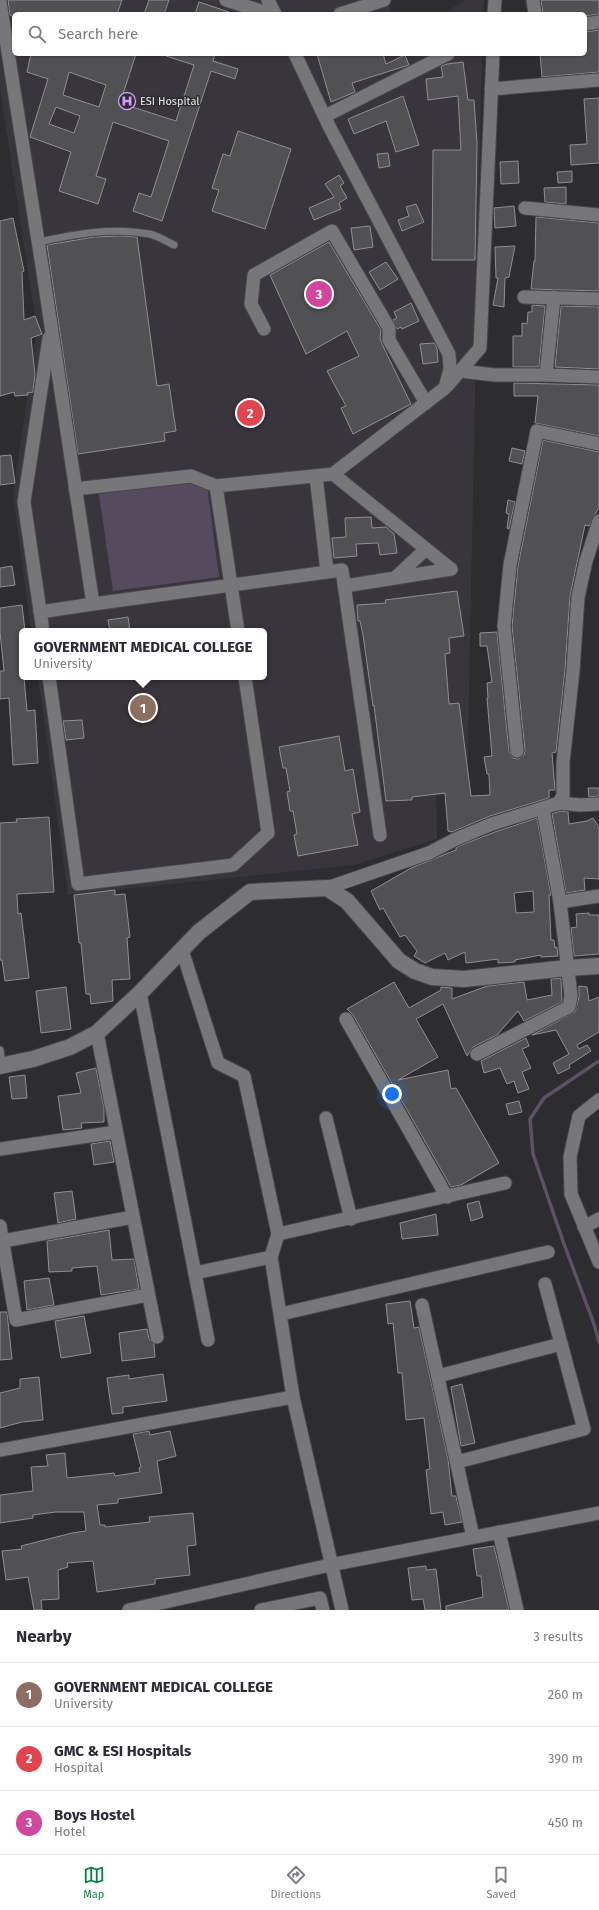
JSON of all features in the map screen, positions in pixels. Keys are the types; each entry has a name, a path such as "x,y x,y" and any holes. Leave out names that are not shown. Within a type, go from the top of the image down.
{"street":[{"path":"226,0 265,12"},
{"path":"268,0 274,12"},
{"path":"345,12 369,3 384,0"},
{"path":"494,12 495,0"},
{"path":"533,0 535,12"},
{"path":"0,2 39,242 92,604"},
{"path":"587,24 599,22"},
{"path":"296,56 434,329 449,354 450,369 445,388"},
{"path":"325,116 444,56"},
{"path":"75,489 191,476 216,486 333,474 445,388 480,348 490,89 493,56"},
{"path":"490,89 599,80"},
{"path":"525,208 599,215"},
{"path":"264,329 251,304 254,275 332,231 388,328 389,340 426,403"},
{"path":"524,297 599,299"},
{"path":"546,375 554,297"},
{"path":"43,628 24,502 51,325"},
{"path":"460,372 599,377"},
{"path":"517,751 504,626 510,565 537,431 599,444"},
{"path":"333,474 451,569 345,586"},
{"path":"316,476 327,571"},
{"path":"216,486 238,628"},
{"path":"559,803 563,796 563,762 573,671 578,597 586,561 599,521"},
{"path":"396,577 426,549"},
{"path":"40,612 231,584 342,570 380,835"},
{"path":"49,680 78,884 233,865 268,833 244,680"},
{"path":"1,1061 33,1059 70,1047 97,1033 140,993 199,932 250,892 327,888 429,853 456,839 492,824 559,803 580,805 599,804"},
{"path":"477,1054 569,1007 570,996 560,902 543,808"},
{"path":"327,888 347,901 399,961 415,971 432,977 464,979 599,966"},
{"path":"560,902 599,896"},
{"path":"182,950 218,1063 244,1076 278,1234 271,1257 293,1397 330,1565 342,1610"},
{"path":"140,993 208,1340"},
{"path":"346,1018 446,1197"},
{"path":"97,1033 157,1337"},
{"path":"599,1100 579,1116 570,1157 571,1194 599,1262"},
{"path":"326,1118 351,1219"},
{"path":"0,1149 116,1132"},
{"path":"278,1234 351,1219 505,1183"},
{"path":"3,1241 133,1217"},
{"path":"584,1228 599,1219"},
{"path":"0,1226 16,1320 148,1295"},
{"path":"281,1314 548,1252"},
{"path":"195,1273 271,1257"},
{"path":"456,1462 584,1429 545,1284"},
{"path":"422,1305 473,1537"},
{"path":"438,1376 561,1344"},
{"path":"0,1450 293,1397"},
{"path":"129,1610 330,1565 599,1512"},
{"path":"499,1532 517,1610"},
{"path":"261,1610 320,1598 323,1610"}],"lane":[{"path":"39,242 78,234 105,231 150,234 174,246"}],"shaded area":[{"path":"0,0 387,0 392,12 12,12 12,56 482,56 467,792 436,796 437,839 354,865 68,895 38,680 267,680 267,628 31,628 13,495 37,330 0,89"},
{"path":"466,0 484,0 483,12 446,12"},
{"path":"206,478 219,577 113,591 99,494"}],"building":[{"path":"8,0 122,0 118,12 12,12 12,16 10,15"},
{"path":"149,0 169,0 165,12 145,12"},
{"path":"541,0 599,0 599,14 587,16 587,12 543,12"},
{"path":"199,2 229,12 196,12"},
{"path":"599,30 599,72 542,77 540,56 587,56 587,32"},
{"path":"31,56 135,56 120,103 176,121 194,65 166,56 214,56 213,61 238,69 235,79 211,71 162,221 133,211 139,193 151,197 169,141 113,122 96,176 106,179 98,204 59,191 71,152 30,137 48,79 27,72","holes":["69,72 106,85 99,107 63,95","56,107 80,116 74,133 49,124"]},
{"path":"318,56 384,56 386,64 405,56 409,65 352,83 355,92 331,102"},
{"path":"463,62 468,100 474,100 477,144 475,260 432,260 433,150 461,150 458,96 428,100 426,79 443,77 441,66"},
{"path":"403,96 419,145 396,152 386,121 354,134 348,119"},
{"path":"599,98 599,163 571,165 570,145 587,144 584,99"},
{"path":"238,131 291,149 265,229 212,211 219,190 212,188 223,154 230,156"},
{"path":"388,153 390,166 379,168 377,154"},
{"path":"518,161 519,183 501,184 500,162"},
{"path":"572,171 572,182 558,183 557,172"},
{"path":"339,175 344,183 340,186 347,198 339,203 341,209 314,220 309,208 334,197 325,184"},
{"path":"566,187 566,204 545,202 544,188"},
{"path":"416,204 424,222 402,231 398,220 409,216 406,207"},
{"path":"514,206 516,226 495,228 494,208"},
{"path":"536,217 599,223 599,291 531,289 535,261"},
{"path":"13,218 24,271 22,272 24,320 35,316 42,334 31,338 35,375 33,392 27,393 28,395 15,396 14,392 0,396 0,221"},
{"path":"370,226 373,247 354,250 351,228"},
{"path":"94,237 137,237 157,386 169,384 176,431 164,433 165,441 78,454 47,245"},
{"path":"329,242 381,330 380,338 382,344 411,404 353,434 341,408 346,406 327,371 359,356 347,331 306,354 270,275"},
{"path":"515,246 509,277 505,278 504,307 493,305 498,278 496,278 495,247"},
{"path":"386,262 398,279 380,290 369,272"},
{"path":"411,303 419,321 402,329 401,327 397,329 393,320 397,318 394,312"},
{"path":"532,305 545,306 539,367 513,367 513,336 522,336 522,323 527,324 528,312 532,312"},
{"path":"561,306 599,307 599,369 555,367"},
{"path":"434,343 437,348 438,362 423,364 420,344"},
{"path":"514,383 599,385 599,436 535,423 538,396 514,396"},
{"path":"543,440 599,452 599,507 589,526 585,525 570,596 565,670 556,752 552,753 555,790 549,790 549,798 490,816 452,832 448,831 445,793 412,797 412,800 386,801 374,705 373,706 363,635 360,621 358,621 357,605 386,603 385,600 457,591 464,636 449,638 450,653 445,654 449,704 459,703 471,796 490,795 489,774 487,774 484,757 492,756 487,683 492,682 487,646 480,646 480,633 497,632 509,752 513,758 518,759 524,755 525,750 512,626 518,566"},
{"path":"512,448 525,451 522,464 509,461"},
{"path":"11,455 15,483 0,485 0,456"},
{"path":"508,500 515,502 509,529 507,528 509,514 506,513"},
{"path":"371,517 372,528 386,527 394,534 397,553 380,555 378,543 356,544 357,556 334,558 332,538 346,537 345,518"},
{"path":"12,566 15,585 0,587 0,568"},
{"path":"22,605 25,628 19,628 19,680 24,680 27,711 35,710 38,763 13,765 9,698 0,699 0,671 4,671 0,632 0,608"},
{"path":"128,617 130,628 109,628 108,620"},
{"path":"82,720 84,738 66,740 63,721"},
{"path":"339,736 345,771 353,769 360,812 352,814 358,845 298,856 294,835 297,834 293,811 290,811 287,792 290,791 286,768 283,768 279,747"},
{"path":"588,788 599,788 599,796 589,797"},
{"path":"560,811 568,812 569,824 587,821 593,818 599,827 599,879 584,878 585,890 566,893 552,814"},
{"path":"49,817 54,892 17,894 18,914 21,913 29,978 5,981 2,960 0,960 0,823 17,822 16,819"},
{"path":"537,818 551,895 549,895 551,940 554,940 555,948 557,947 558,956 541,957 541,955 515,960 515,962 498,963 498,959 466,963 465,952 448,960 445,953 425,963 414,956 417,951 405,935 400,937 383,908 380,910 371,891 411,868 456,850 459,846","holes":["533,891 534,912 516,913 514,893"]},
{"path":"115,890 115,895 125,894 130,937 127,938 130,979 112,980 113,1001 91,1004 90,994 86,994 74,895"},
{"path":"589,913 589,915 599,915 599,954 574,956 571,928 577,927 576,914"},
{"path":"561,978 562,1002 524,1021 518,1011 497,1035 473,1047 467,1056 443,1004 416,1019 438,1057 398,1080 448,1070 451,1089 456,1088 499,1163 461,1185 451,1187 353,1015 347,1009 394,982 409,1008 441,990 441,987 452,988 452,999 487,986 524,982 527,1000 552,995 551,979"},
{"path":"579,986 587,987 589,1001 599,997 599,1032 577,1045 579,1049 587,1045 591,1051 569,1065 570,1068 558,1074 553,1063 569,1054 556,1030 532,1035 575,1012 579,997"},
{"path":"66,987 71,1029 41,1033 36,991"},
{"path":"526,1038 529,1046 522,1049 531,1068 522,1072 529,1089 518,1093 514,1081 507,1084 500,1068 484,1073 481,1061"},
{"path":"96,1068 104,1108 104,1122 81,1123 82,1128 63,1130 58,1096 81,1093 76,1073"},
{"path":"25,1075 27,1098 12,1099 9,1077"},
{"path":"519,1101 522,1112 509,1115 506,1104"},
{"path":"110,1141 114,1162 94,1165 91,1144"},
{"path":"72,1191 76,1219 58,1223 54,1193"},
{"path":"479,1201 483,1217 471,1221 467,1204"},
{"path":"436,1214 438,1235 402,1239 400,1223"},
{"path":"109,1230 112,1260 134,1259 139,1289 101,1295 97,1266 72,1268 72,1271 49,1272 47,1241"},
{"path":"49,1278 54,1305 27,1310 24,1281"},
{"path":"410,1301 414,1328 419,1327 448,1459 452,1496 456,1496 462,1522 445,1525 443,1512 431,1514 426,1470 430,1469 424,1418 406,1420 402,1373 398,1373 393,1323 388,1324 386,1304"},
{"path":"0,1312 7,1312 12,1359 0,1360"},
{"path":"84,1316 91,1353 61,1358 55,1321"},
{"path":"147,1329 149,1339 154,1344 155,1357 122,1361 119,1333"},
{"path":"163,1374 167,1401 123,1407 123,1413 112,1414 107,1378 129,1375 129,1379"},
{"path":"39,1377 43,1420 22,1422 0,1428 0,1393 20,1388 20,1379"},
{"path":"462,1384 475,1443 461,1446 451,1387"},
{"path":"149,1431 150,1435 170,1431 176,1456 157,1461 162,1493 118,1499 118,1503 97,1505 100,1525 105,1525 105,1527 150,1522 149,1517 193,1513 196,1545 187,1546 190,1575 155,1579 155,1584 97,1592 93,1561 67,1563 68,1567 58,1570 59,1599 41,1600 42,1610 34,1610 28,1577 6,1580 2,1551 22,1549 21,1546 86,1531 84,1512 56,1512 33,1515 33,1518 0,1523 0,1495 33,1491 31,1467 48,1466 46,1455 65,1453 67,1478 114,1473 115,1476 140,1472 139,1468 141,1467 133,1434"},
{"path":"494,1546 509,1610 446,1610 446,1606 483,1597 481,1576 477,1576 473,1549"},
{"path":"426,1566 426,1570 436,1569 441,1610 425,1610 423,1599 412,1600 408,1568"}],"waterway":[{"path":"599,1061 544,1098 530,1119 533,1154 564,1244 594,1324 599,1342"}],"place":[{"name":"ESI Hospital","path":"127,101"},
{"name":"Boys Hostel","path":"319,294"},
{"name":"GMC & ESI Hospitals","path":"250,413"},
{"name":"GOVERNMENT MEDICAL COLLEGE","path":"143,708"}]}
